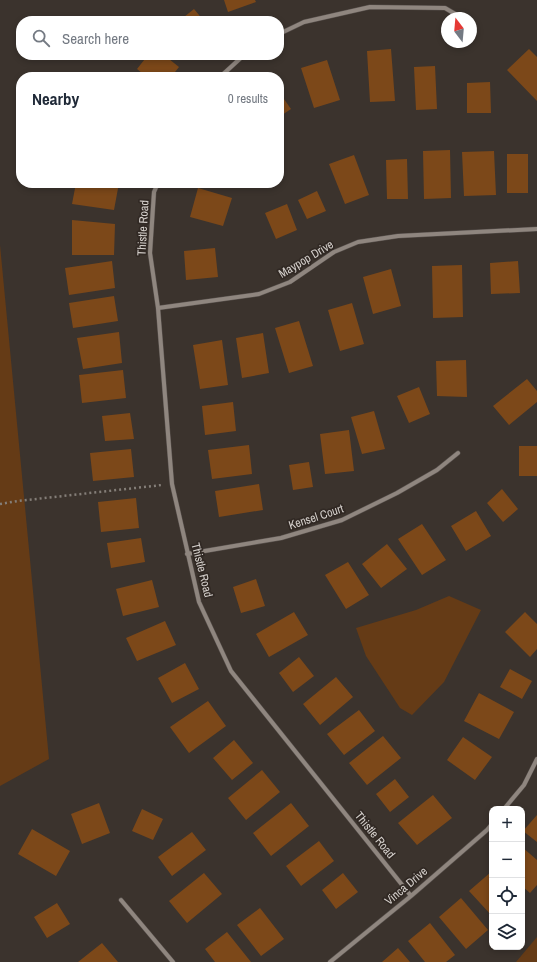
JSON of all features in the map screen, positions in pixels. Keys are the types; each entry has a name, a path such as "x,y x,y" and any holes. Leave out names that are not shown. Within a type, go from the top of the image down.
{"street":[{"path":"284,32 304,22 370,6 445,8 452,12"},
{"path":"225,72 239,60"},
{"name":"Thistle Road","path":"156,188 154,192 150,253 158,308 172,484 199,602 231,671 411,896"},
{"name":"Maypop Drive","path":"158,308 259,294 290,282 334,252 358,242 398,236 537,229"},
{"name":"Kensel Court","path":"187,554 281,538 342,520 397,493 437,470 458,453"},
{"path":"506,806 524,785 537,759"},
{"name":"Vinca Drive","path":"330,962 411,896 489,828"},
{"path":"120,900 173,962"}],"path":[{"path":"0,504 172,484"}],"shaded area":[{"path":"0,245 49,759 0,786"},
{"path":"449,596 481,610 444,682 412,715 400,708 366,656 356,628 416,610"},
{"path":"537,937 537,962 516,962"}],"building":[{"path":"224,0 255,0 256,2 228,12"},
{"path":"194,9 200,16 185,16"},
{"path":"391,49 395,101 370,102 367,51"},
{"path":"529,49 537,57 537,101 507,70"},
{"path":"144,60 170,60 179,67 175,72 141,72 137,69"},
{"path":"327,60 340,100 314,108 301,68"},
{"path":"435,66 437,109 416,110 414,67"},
{"path":"490,82 491,113 467,113 467,83"},
{"path":"284,99 291,109 284,114"},
{"path":"450,150 451,198 424,199 423,151"},
{"path":"494,151 496,195 464,196 462,152"},
{"path":"507,154 528,154 528,193 507,193"},
{"path":"354,155 369,195 345,204 329,164"},
{"path":"407,159 408,199 387,199 386,160"},
{"path":"75,188 118,188 114,210 72,204"},
{"path":"198,188 232,198 223,226 190,217"},
{"path":"317,191 326,211 307,219 298,200"},
{"path":"287,204 297,230 276,239 265,213"},
{"path":"72,220 115,224 114,255 72,255"},
{"path":"215,248 218,277 186,280 184,251"},
{"path":"112,261 115,288 69,295 65,268"},
{"path":"518,261 520,293 491,294 490,263"},
{"path":"462,265 463,317 433,318 432,266"},
{"path":"391,269 401,306 373,314 363,277"},
{"path":"114,296 118,321 73,328 69,303"},
{"path":"352,303 364,344 340,351 328,310"},
{"path":"299,321 313,366 289,373 275,328"},
{"path":"119,332 122,363 83,369 77,338"},
{"path":"263,333 269,373 242,378 236,338"},
{"path":"222,340 228,385 200,389 193,345"},
{"path":"466,360 467,397 437,396 436,361"},
{"path":"123,370 126,398 82,403 79,375"},
{"path":"527,379 537,391 537,402 509,425 493,406"},
{"path":"419,387 430,414 409,423 397,396"},
{"path":"233,402 236,431 205,435 202,406"},
{"path":"374,411 385,449 362,454 351,417"},
{"path":"130,413 134,439 105,441 102,416"},
{"path":"349,430 354,471 325,474 320,434"},
{"path":"249,445 252,474 212,479 208,450"},
{"path":"519,446 537,446 537,476 519,476"},
{"path":"131,449 134,477 93,481 90,453"},
{"path":"309,462 313,487 293,490 289,465"},
{"path":"259,484 263,510 219,517 215,491"},
{"path":"502,489 518,509 503,522 487,503"},
{"path":"136,498 139,528 101,532 98,502"},
{"path":"476,511 491,536 466,551 451,526"},
{"path":"422,524 446,560 422,575 398,539"},
{"path":"141,538 145,562 111,568 107,543"},
{"path":"387,544 407,569 381,588 362,564"},
{"path":"348,562 369,595 346,609 325,575"},
{"path":"256,579 265,606 241,613 233,587"},
{"path":"152,580 159,607 123,616 116,589"},
{"path":"294,612 308,635 269,657 256,634"},
{"path":"525,612 537,624 537,649 530,657 505,632"},
{"path":"165,621 176,645 137,661 126,638"},
{"path":"299,657 314,676 293,692 279,673"},
{"path":"185,663 199,689 172,703 158,678"},
{"path":"510,669 532,681 522,699 500,687"},
{"path":"336,677 353,697 320,725 303,704"},
{"path":"479,693 514,712 499,739 464,721"},
{"path":"208,701 226,726 189,753 170,727"},
{"path":"359,710 375,731 344,755 327,734"},
{"path":"383,736 401,758 367,785 349,763"},
{"path":"463,737 492,757 475,780 447,760"},
{"path":"234,740 253,763 232,780 213,758"},
{"path":"262,770 280,792 246,820 228,798"},
{"path":"395,779 409,797 390,812 376,794"},
{"path":"433,795 452,818 417,845 398,823"},
{"path":"99,803 110,833 82,844 71,814"},
{"path":"291,803 309,826 271,856 253,833"},
{"path":"142,809 163,819 153,840 132,831"},
{"path":"537,815 537,842 525,833 525,829"},
{"path":"32,829 70,851 56,876 18,854"},
{"path":"192,832 206,850 172,876 158,857"},
{"path":"319,841 334,861 301,886 286,866"},
{"path":"525,850 537,860 537,885 530,893 525,889"},
{"path":"204,873 222,894 187,923 169,901"},
{"path":"343,873 358,892 336,909 322,890"},
{"path":"489,874 489,913 469,891"},
{"path":"461,898 488,930 466,949 439,917"},
{"path":"57,903 70,924 47,938 34,917"},
{"path":"260,908 284,939 261,956 237,925"},
{"path":"430,923 455,955 446,962 425,962 408,941"},
{"path":"227,932 251,962 215,962 205,949"},
{"path":"102,943 118,962 78,962"},
{"path":"398,948 410,962 382,962"}]}
